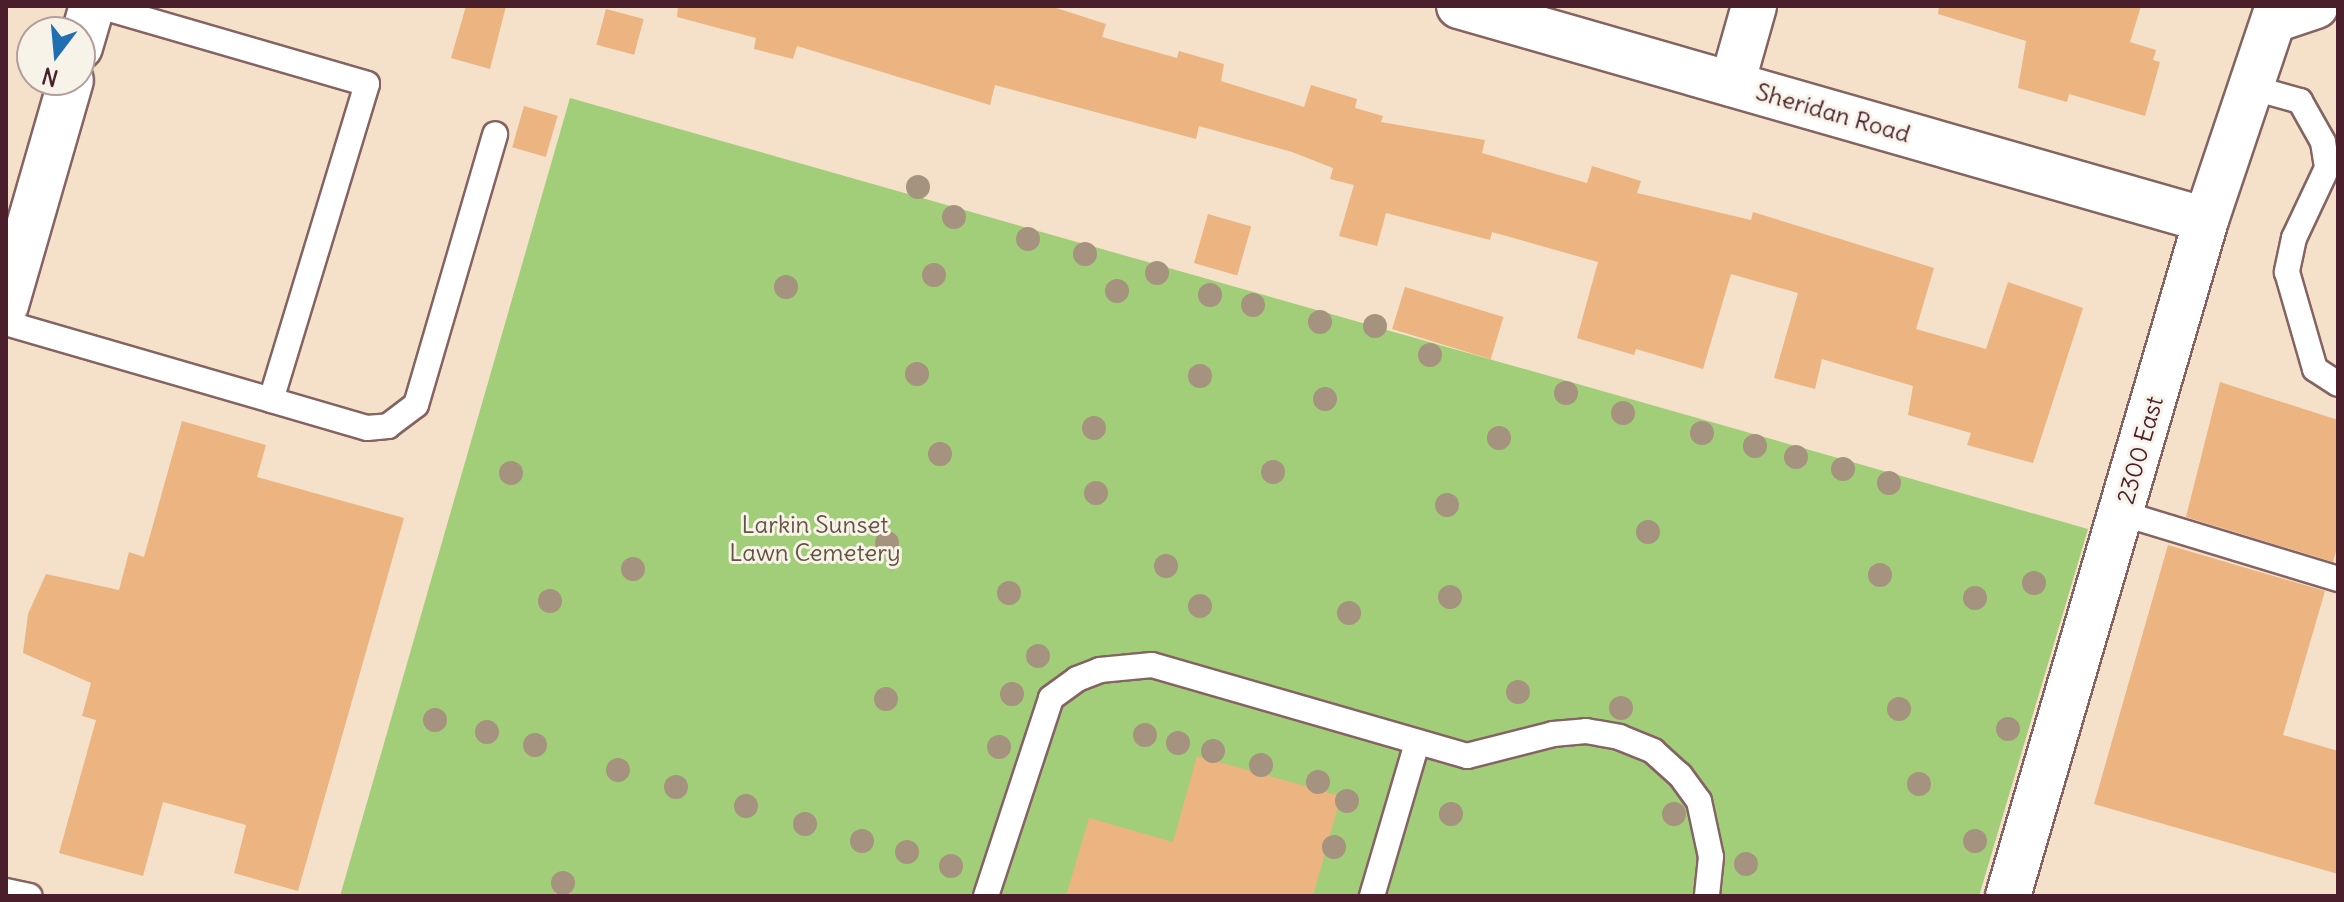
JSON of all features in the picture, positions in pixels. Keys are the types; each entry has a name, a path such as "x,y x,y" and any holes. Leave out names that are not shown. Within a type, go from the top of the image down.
{"street":[{"name":"Sheridan Road","path":"1459,6 2206,220"},
{"path":"1732,84 1754,6"},
{"path":"2276,13 2316,6"},
{"name":"2300 East","path":"2008,896 2206,220 2276,13"},
{"path":"6,305 66,96"}],"lane":[{"path":"99,6 367,84 271,400"},
{"path":"2250,87 2300,101 2333,167 2294,238 2287,272 2315,369 2333,378"},
{"path":"6,323 367,428 388,426 416,405 495,134"},
{"path":"2121,513 2338,579"},
{"path":"986,896 1044,713 1062,687 1089,674 1152,665 1467,756 1586,731 1653,751 1680,775 1699,801 1709,830 1707,896"},
{"path":"1372,896 1417,743"},
{"path":"6,891 29,896"}],"green space":[{"name":"Larkin Sunset Lawn Cemetery","path":"570,98 2088,529 1979,896 340,896"}],"building":[{"path":"466,6 506,6 490,69 451,58"},
{"path":"678,6 1050,6 1106,24 1102,37 1177,58 1179,51 1224,64 1221,81 1304,107 1311,85 1357,99 1355,108 1383,116 1381,122 1485,140 1482,153 1587,183 1592,166 1641,181 1637,193 1751,220 1753,212 1934,268 1916,329 1986,349 2008,282 2083,308 2033,463 1967,445 1971,433 1908,415 1913,386 1822,359 1815,389 1774,378 1798,293 1731,274 1703,369 1636,349 1634,355 1577,338 1598,262 1492,232 1490,240 1386,213 1377,246 1339,236 1354,185 1330,179 1333,168 1292,152 1199,126 1196,139 995,85 990,105 797,46 793,59 754,49 756,38 677,17"},
{"path":"1939,6 2141,6 2130,42 2156,50 2153,60 2160,62 2145,116 2069,94 2067,102 2018,88 2026,41 1938,14"},
{"path":"606,9 644,19 634,55 596,45"},
{"path":"524,106 558,116 546,157 512,147"},
{"path":"1208,214 1251,226 1237,275 1194,263"},
{"path":"1405,287 1503,317 1491,359 1392,329"},
{"path":"2220,382 2338,420 2338,544 2333,562 2186,517"},
{"path":"182,421 266,445 257,477 404,518 298,891 234,873 246,825 163,802 143,876 59,853 96,720 82,716 91,683 23,653 28,614 46,574 119,590 129,552 144,557"},
{"path":"2168,545 2325,591 2283,735 2338,751 2338,874 2094,804"},
{"path":"1197,756 1341,796 1313,896 1066,896 1089,818 1173,842"}]}
